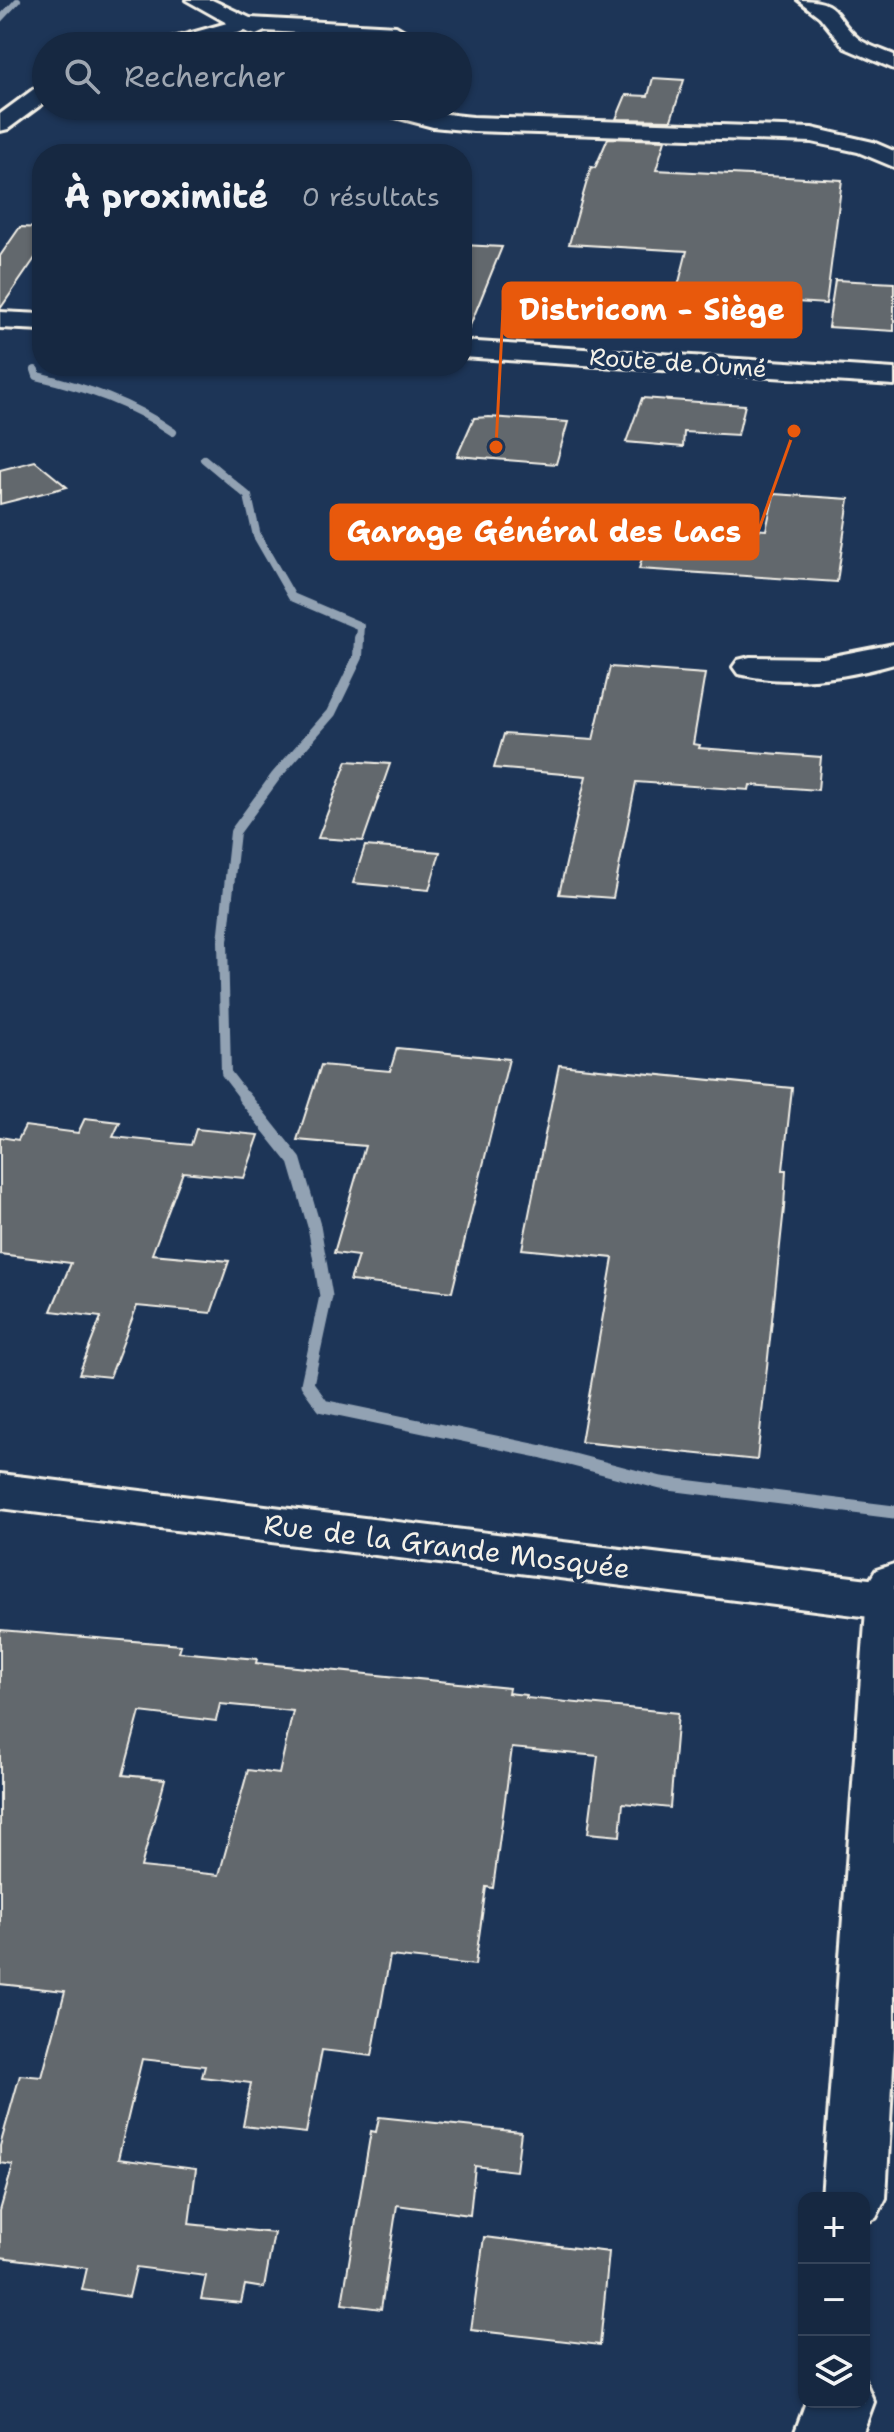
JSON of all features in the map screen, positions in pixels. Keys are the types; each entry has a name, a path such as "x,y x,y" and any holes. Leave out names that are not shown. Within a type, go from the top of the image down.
{"street":[{"path":"196,0 259,32"},
{"path":"808,0 827,13 852,44 894,63"},
{"path":"151,32 176,12"},
{"path":"217,32 246,24 396,32"},
{"path":"0,124 32,101"},
{"path":"433,120 473,124 812,135 865,147 891,158"},
{"path":"0,320 32,322"},
{"name":"Route de Oumé","path":"472,350 894,377"},
{"path":"750,667 799,671 855,666 894,654"},
{"name":"Rue de la Grande Mosquée","path":"0,1491 893,1595"},
{"path":"854,2192 893,1595"},
{"path":"829,2432 838,2408"}],"building":[{"path":"653,78 684,80 671,120 616,119 626,95 648,96"},
{"path":"608,138 665,140 656,170 842,180 826,304 676,294 687,251 569,244 591,167 595,168"},
{"path":"20,227 32,228 32,263 0,309 0,256"},
{"path":"472,246 502,247 472,321"},
{"path":"835,280 894,283 894,331 828,327"},
{"path":"642,398 745,405 738,435 684,432 683,447 626,442"},
{"path":"474,418 568,422 556,464 457,456"},
{"path":"35,461 67,487 0,504 0,470"},
{"path":"774,494 849,499 837,582 639,569 652,522 766,530"},
{"path":"610,667 705,674 693,744 700,745 699,748 821,757 818,790 750,785 749,790 636,782 613,898 559,894 586,776 494,768 504,734 593,740"},
{"path":"347,761 390,764 363,841 318,838"},
{"path":"365,846 440,852 429,890 353,883"},
{"path":"397,1048 509,1059 452,1292 350,1281 358,1256 334,1253 365,1146 297,1140 321,1065 390,1071"},
{"path":"559,1065 792,1088 783,1170 786,1170 784,1208 757,1460 581,1442 613,1258 522,1249"},
{"path":"85,1118 120,1122 113,1137 191,1145 196,1129 259,1135 244,1178 183,1172 152,1254 229,1261 211,1313 137,1306 110,1377 79,1374 101,1317 51,1311 71,1263 0,1254 0,1137 18,1140 25,1126 78,1133"},
{"path":"0,1630 181,1645 179,1652 257,1659 256,1663 509,1688 508,1693 527,1695 526,1698 678,1713 670,1808 623,1803 620,1836 588,1833 598,1756 512,1748 493,1888 486,1887 475,1965 390,1956 372,2056 322,2050 306,2133 243,2126 251,2083 202,2077 205,2066 142,2059 118,2159 196,2169 189,2224 274,2233 264,2288 245,2285 241,2303 201,2299 206,2276 136,2267 129,2297 82,2290 87,2268 0,2257 0,2211 13,2165 0,2163 0,2146 20,2075 42,2077 65,1991 0,1984","holes":["220,1704 293,1711 279,1774 248,1770 219,1875 141,1867 165,1779 123,1775 140,1712 216,1721"]},
{"path":"379,2117 521,2132 516,2171 475,2166 470,2215 397,2205 381,2309 342,2304 371,2131 376,2132"},
{"path":"484,2237 609,2252 600,2345 471,2330"}],"waterway":[{"path":"0,19 18,0"},
{"path":"37,376 124,404 173,432"},
{"path":"204,459 248,496 257,536 292,597 360,626 359,640"},
{"path":"246,1099 226,1073 223,941 235,832 276,776 331,713 358,657 359,638"},
{"path":"244,1097 295,1161 314,1226 326,1296 307,1384 323,1406 543,1452 661,1483 894,1512"}],"place":[{"name":"Garage Général des Lacs","path":"794,431"},
{"name":"Districom - Siège","path":"496,447"}]}
